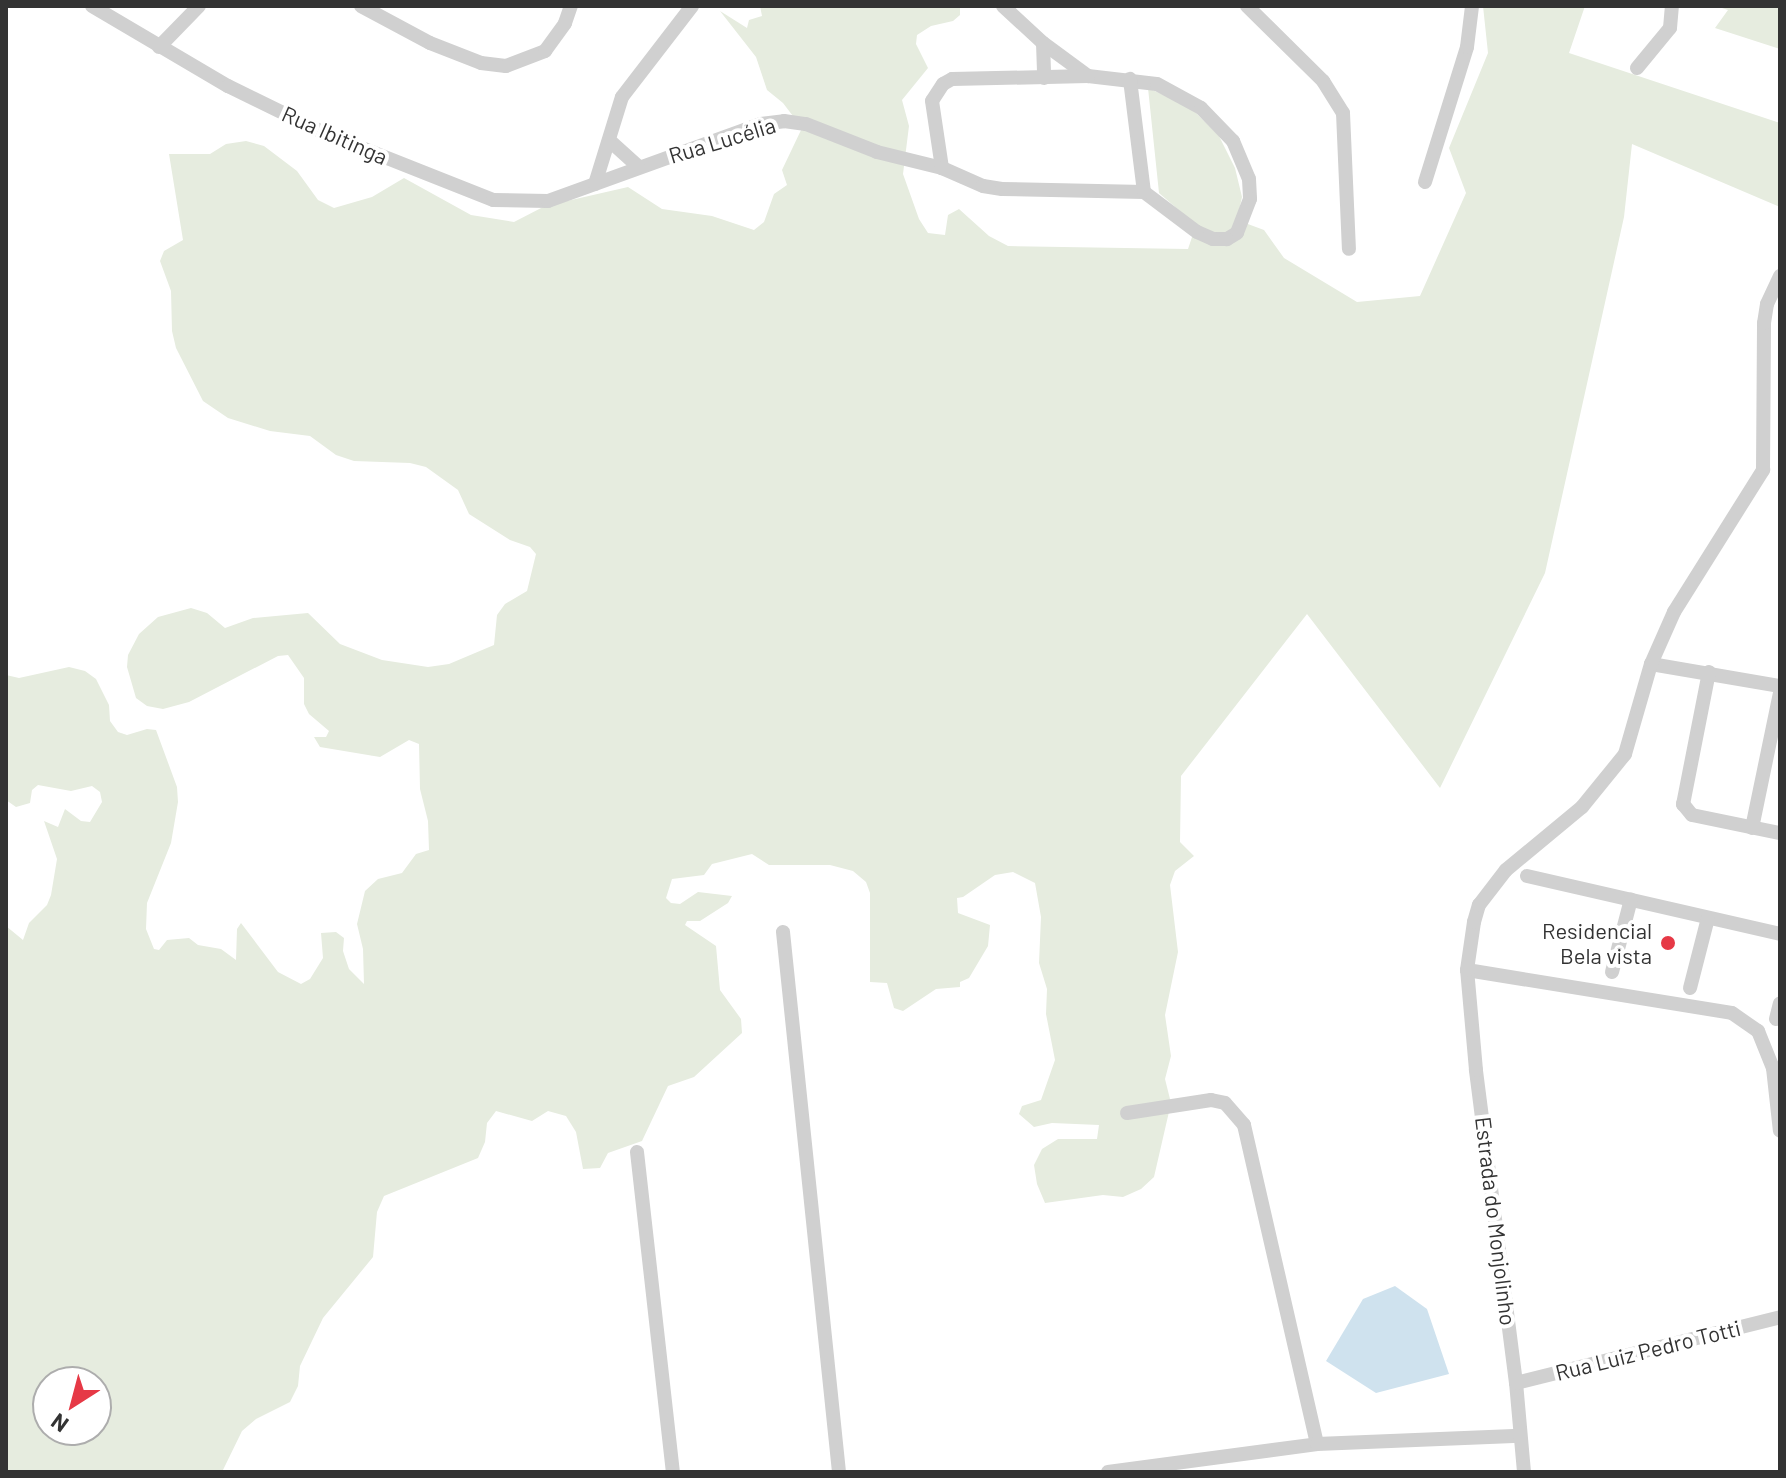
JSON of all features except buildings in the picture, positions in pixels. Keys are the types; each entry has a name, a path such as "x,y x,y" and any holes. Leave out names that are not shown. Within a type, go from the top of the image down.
{"street":[{"name":"Rua Ibitinga","path":"92,6 228,86 324,133 493,200 548,201 595,184"},
{"path":"159,47 199,6"},
{"path":"361,6 430,43 481,63 506,66 545,51 565,23 571,6"},
{"path":"595,184 622,97 692,6"},
{"path":"1003,6 1043,43 1088,76"},
{"path":"1247,6 1323,81 1343,113 1346,126 1349,249"},
{"path":"1425,182 1467,47 1472,6"},
{"path":"1637,68 1670,28 1672,6"},
{"path":"1043,43 1044,78"},
{"path":"942,168 932,101 943,84 952,79 1088,76 1130,79 1157,84 1183,95 1218,123 1242,159 1249,179 1250,199 1237,233 1213,239 1197,232 1144,192 1130,79"},
{"name":"Rua Lucélia","path":"595,184 761,124 784,121 806,124 877,152 942,168 983,186 1144,192"},
{"path":"610,141 638,166"},
{"name":"Estrada do Monjolinho","path":"1524,1472 1467,970 1479,905 1506,870 1582,807 1625,754 1651,664 1685,590 1763,470 1764,323 1767,304 1780,276"},
{"path":"1651,664 1780,686"},
{"path":"1709,672 1683,804 1692,815 1780,833"},
{"path":"1752,828 1780,693"},
{"path":"1527,876 1780,934"},
{"path":"1612,972 1631,899"},
{"path":"1690,988 1708,918"},
{"path":"783,932 839,1472"},
{"path":"1467,970 1732,1013 1758,1031 1777,1069 1780,1131"},
{"path":"1776,1019 1780,1003"},
{"path":"1127,1113 1211,1100 1225,1103 1236,1111 1244,1125 1317,1444"},
{"path":"637,1152 673,1472"},
{"name":"Rua Luiz Pedro Totti","path":"1516,1383 1780,1317"},
{"path":"1108,1472 1317,1444 1520,1436"}],"shaded area":[{"path":"760,6 960,6 960,15 953,21 931,26 917,35 916,44 928,68 902,100 909,126 903,174 919,219 928,233 945,235 948,215 959,209 989,236 1008,246 1188,249 1196,225 1159,193 1148,88 1190,107 1219,136 1235,168 1242,197 1237,220 1264,230 1284,258 1357,302 1420,296 1466,193 1449,148 1488,53 1483,6 1585,6 1569,53 1780,123 1780,207 1632,144 1624,217 1545,573 1440,788 1307,614 1181,776 1180,842 1194,856 1175,871 1170,885 1178,952 1165,1015 1171,1056 1165,1079 1171,1103 1154,1177 1141,1189 1123,1197 1103,1195 1045,1203 1037,1184 1034,1165 1042,1149 1058,1139 1097,1139 1099,1125 1052,1123 1034,1127 1019,1114 1022,1106 1041,1100 1055,1060 1046,1014 1047,989 1039,963 1041,917 1035,883 1013,872 995,875 957,898 958,913 990,925 988,946 969,978 960,982 960,987 936,989 903,1011 894,1008 887,983 870,982 870,893 866,882 853,871 830,865 769,865 752,854 712,864 704,875 672,879 666,898 671,903 680,904 698,892 732,896 728,903 700,921 687,921 685,925 716,946 720,990 741,1019 742,1033 694,1077 668,1086 642,1141 608,1153 600,1168 583,1169 576,1132 566,1116 548,1111 532,1121 496,1111 487,1123 485,1142 478,1158 384,1196 377,1212 373,1257 323,1318 300,1366 298,1386 290,1402 256,1419 242,1431 222,1472 6,1472 6,926 23,940 29,923 47,905 51,895 57,859 44,821 58,827 65,809 81,821 90,822 102,802 100,792 92,786 71,791 38,785 32,790 30,803 16,807 6,800 6,675 19,678 69,667 85,671 96,679 109,705 110,721 118,732 127,735 147,729 156,730 177,787 178,802 171,843 147,903 146,929 154,949 159,950 167,940 189,938 198,945 221,949 236,960 237,929 241,923 278,972 301,984 310,979 323,958 321,933 336,932 344,938 343,951 349,969 364,984 363,949 357,924 365,891 378,879 402,873 416,854 429,850 428,821 420,789 419,744 409,740 380,757 320,747 314,737 326,737 329,731 309,714 304,704 304,678 288,655 278,656 189,702 163,709 147,706 136,698 127,667 128,655 139,634 158,617 191,608 207,613 225,628 253,618 308,613 340,644 382,660 428,667 449,664 494,645 497,615 505,604 527,591 536,554 530,547 510,540 469,514 458,490 426,467 410,463 354,461 336,455 310,436 270,431 228,418 203,401 176,348 172,331 171,291 160,261 164,251 183,240 169,154 210,154 226,144 246,141 264,146 297,171 318,200 334,208 372,197 404,178 471,215 514,222 545,206 628,187 662,209 712,216 754,230 764,222 774,194 787,185 782,170 802,128 783,103 767,90 756,57 720,11 747,28 749,20 762,16"},
{"path":"1716,6 1780,6 1780,49 1715,28 1728,10"}],"water":[{"path":"1395,1286 1427,1309 1449,1374 1376,1393 1326,1361 1363,1299"}],"place":[{"name":"Residencial Bela vista","path":"1668,943"}]}
